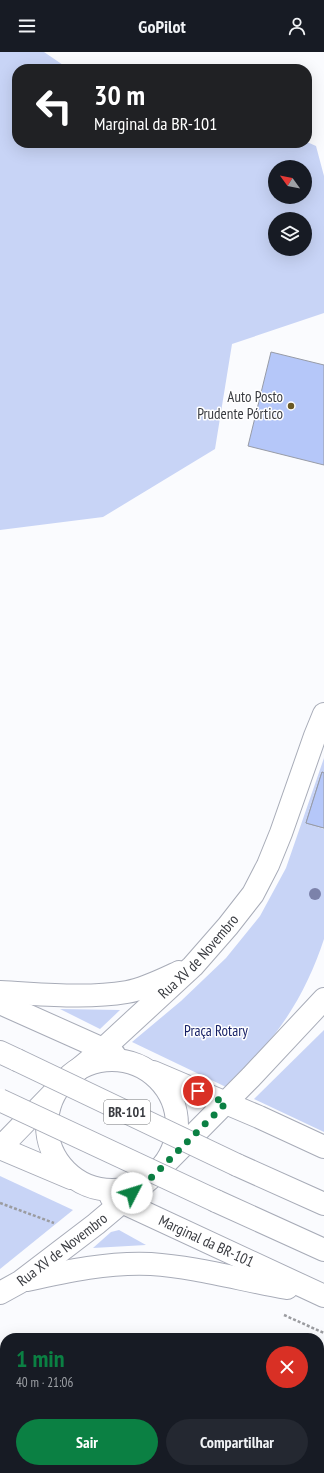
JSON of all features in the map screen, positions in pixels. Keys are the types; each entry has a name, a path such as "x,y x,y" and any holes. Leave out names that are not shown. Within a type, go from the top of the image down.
{"main road":[{"name":"Rua XV de Novembro","path":"0,1148 68,1078 103,1049 193,966 228,926 253,894 268,865 324,714"},
{"path":"0,992 99,995 128,992 193,966"},
{"name":"Rua XV de Novembro","path":"0,1293 20,1282 96,1224 153,1176 226,1103 324,998"},
{"path":"0,1003 143,1068 324,1147"},
{"name":"BR-101","path":"8,1056 237,1165 324,1204"},
{"path":"104,1060 124,1061 143,1068 160,1081 172,1098 177,1119 175,1140 167,1160 153,1176 139,1185 122,1190 105,1190 88,1186 70,1175 60,1164 56,1159 48,1138 47,1116 54,1096 68,1078 84,1066 104,1060"},
{"name":"BR-101","path":"0,1100 324,1250"},
{"name":"Marginal da BR-101","path":"0,1148 88,1186 321,1295"},
{"path":"20,1282 92,1267 150,1264 188,1268 321,1295"}],"green space":[{"path":"0,52 44,52 62,64 12,64 12,148 312,148 312,144 316,146 324,176 324,313 232,344 215,449 103,517 0,530"},
{"name":"Praça Rotary","path":"324,758 324,773 322,772 306,823 324,829 324,939 316,962 287,1017 261,1051 226,1087 132,1042 181,1001 226,958 260,916 286,868"},
{"path":"60,1009 120,1010 100,1029"},
{"path":"324,1030 324,1132 254,1099"},
{"path":"0,1176 73,1210 0,1269"},
{"path":"119,1230 146,1245 93,1248 111,1232"}],"building":[{"name":"Auto Posto Prudente Pórtico","path":"271,352 324,365 324,465 248,446"},
{"path":"322,772 324,773 324,828 306,823"},
{"path":"322,772 324,773 324,828 306,823"}],"place":[{"name":"Auto Posto Prudente Pórtico","path":"291,406"}],"route":[{"path":"132,1193 153,1176 226,1103 198,1091"}]}
